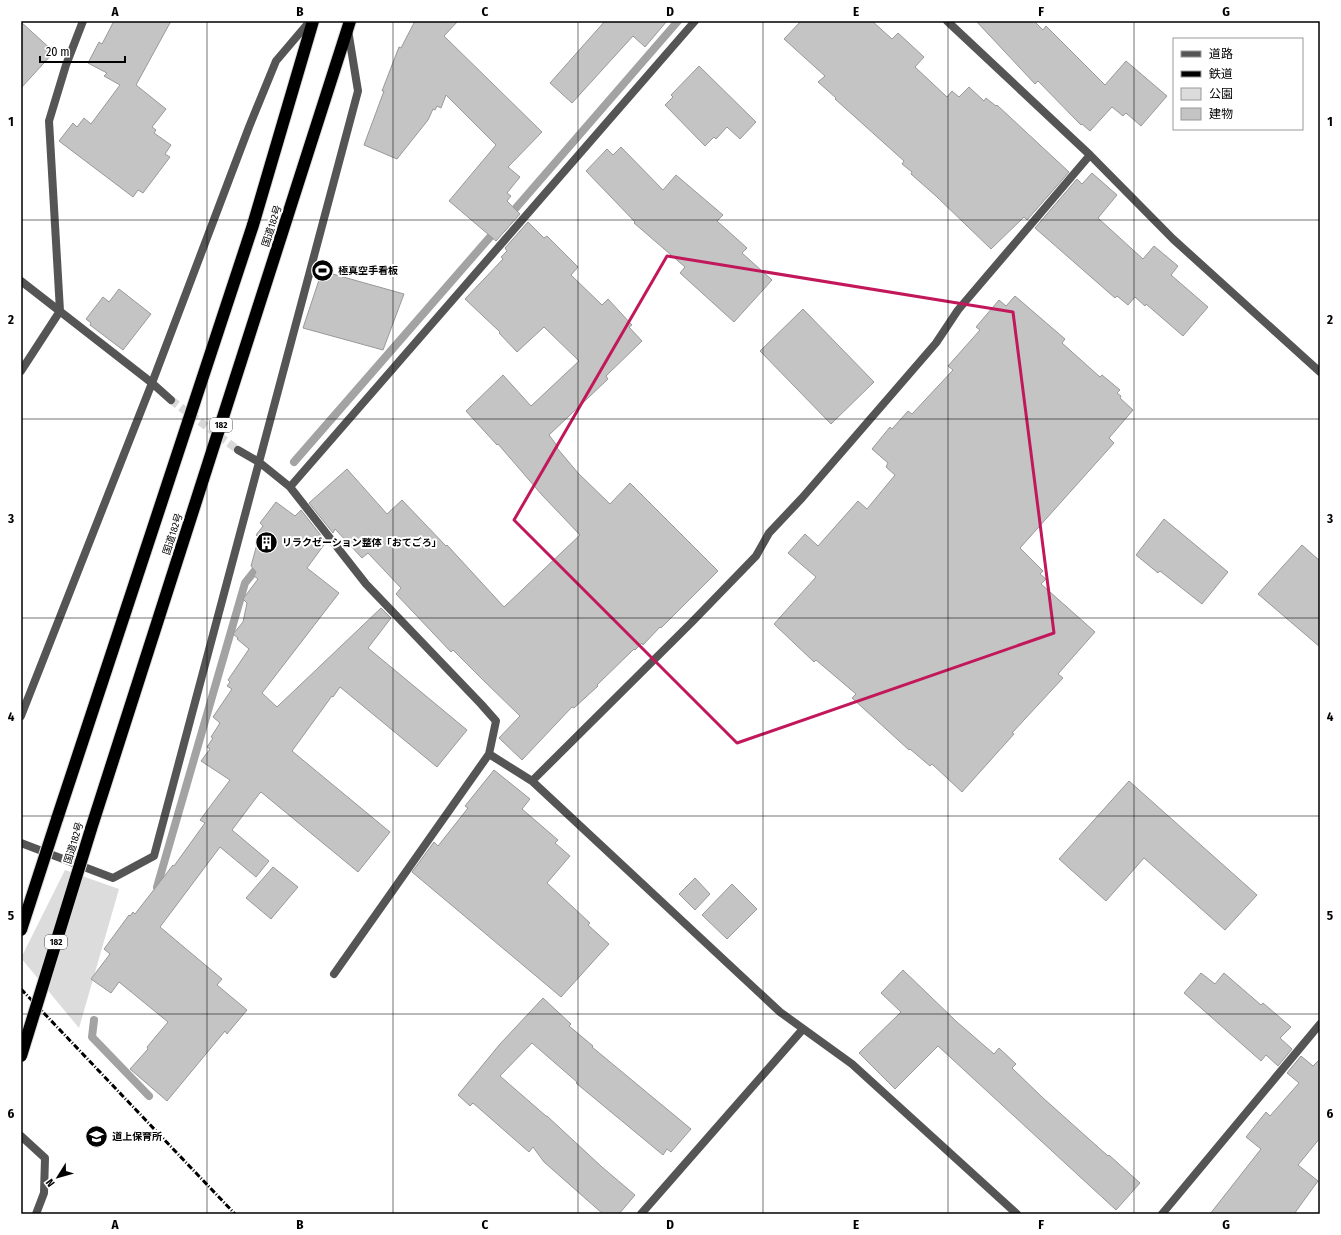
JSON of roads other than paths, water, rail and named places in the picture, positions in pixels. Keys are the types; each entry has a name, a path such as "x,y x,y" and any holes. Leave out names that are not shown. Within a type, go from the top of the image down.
{"highway":[{"name":"国道182号","path":"21,930 253,225 311,21"},
{"name":"国道182号","path":"21,1056 91,829 349,25"}],"street":[{"path":"21,371 60,311 49,121 66,65 84,21"},
{"path":"21,716 152,383 249,127 276,62 311,21"},
{"path":"290,487 695,21"},
{"path":"947,21 1090,155 1173,239 1320,372"},
{"path":"21,843 113,878 154,856 358,91 349,25"},
{"path":"532,781 692,622 756,556 769,533 807,492 936,343 958,310 1090,155"},
{"path":"21,281 152,383 171,400"},
{"path":"238,450 259,462 290,487 366,584 496,721 489,754 334,974"},
{"path":"489,754 532,781 780,1012 852,1064 1017,1214"},
{"path":"641,1214 803,1029"},
{"path":"1162,1214 1319,1029"},
{"path":"21,1136 45,1158 44,1193 36,1214"}],"waterway":[{"path":"509,216 678,21"},
{"path":"294,462 497,229"},
{"path":"157,887 245,583 261,563"},
{"path":"94,1020 92,1037 149,1096"}],"tunnel":[{"path":"171,400 238,450"}],"railway":[{"path":"21,989 235,1214"}],"place":[{"name":"極真空手看板","path":"322,271"},
{"name":"リラクゼーション整体「おてごろ」","path":"266,543"},
{"name":"道上保育所","path":"97,1137"}]}
